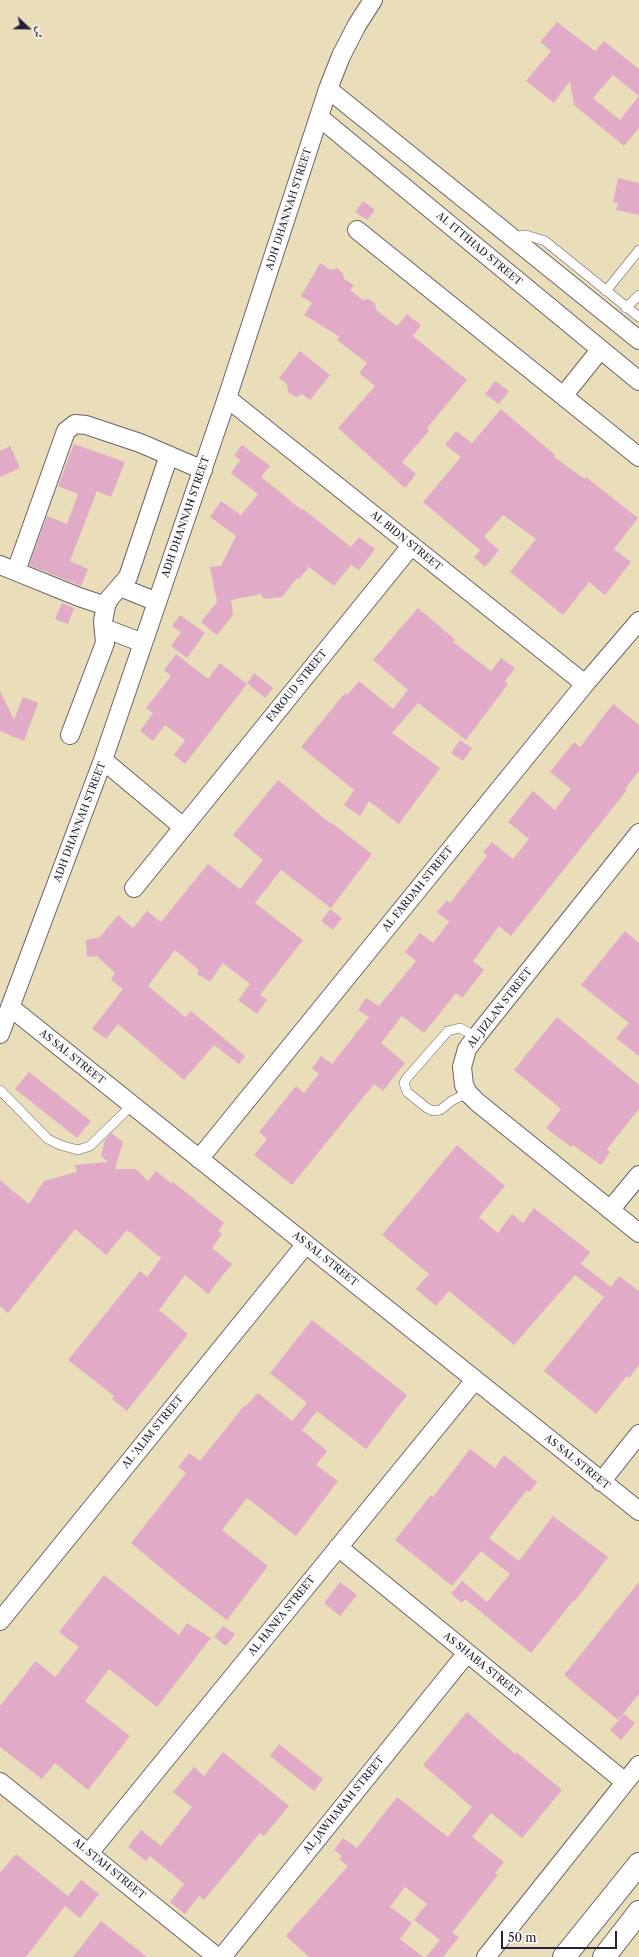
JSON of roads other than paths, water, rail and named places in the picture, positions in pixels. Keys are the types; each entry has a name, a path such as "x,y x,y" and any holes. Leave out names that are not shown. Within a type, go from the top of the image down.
{"street":[{"name":"ADH DHANNAH STREET","path":"0,1034 103,760 227,398 328,89 341,56 357,24 373,0"},
{"path":"328,89 639,340"},
{"name":"AL ITTIHAD STREET","path":"319,117 639,381"},
{"path":"357,230 564,395 639,457"},
{"path":"564,395 600,350"},
{"name":"AL BIDN STREET","path":"227,398 585,684"},
{"path":"106,606 79,597 8,568 66,431 75,424 86,425 140,443 202,470"},
{"path":"70,735 104,647 106,638 103,621 106,606 109,598 128,577 168,455"},
{"name":"FAROUD STREET","path":"134,888 411,546"},
{"path":"120,587 157,602"},
{"name":"AL FARDAH STREET","path":"200,1159 585,684 639,621"},
{"path":"104,628 143,643"},
{"path":"103,760 183,827"},
{"name":"AL JIZLAN STREET","path":"468,1093 464,1085 462,1067 467,1049 639,833"},
{"name":"AS SAL STREET","path":"10,1007 639,1512"},
{"path":"468,1093 477,1102 639,1233"},
{"path":"610,1210 639,1175"},
{"name":"AL 'ALIM STREET","path":"0,1621 306,1244"},
{"name":"AL HANFA STREET","path":"89,1853 474,1380"},
{"path":"601,1482 639,1434"},
{"name":"AS SHABA STREET","path":"338,1547 625,1782"},
{"name":"AL JAWHARAH STREET","path":"222,1957 467,1653"},
{"path":"486,1957 639,1765"},
{"name":"AL STAH STREET","path":"0,1782 216,1957"},
{"path":"564,1957 639,1864"},
{"path":"604,1957 639,1912"}],"lane":[{"path":"512,238 526,235 545,241 639,318"},
{"path":"606,291 639,250"},
{"path":"626,308 639,295"},
{"path":"468,1093 453,1100 440,1110 433,1111 407,1092 404,1083 448,1031 460,1028 476,1037"},
{"path":"0,1090 48,1139 60,1146 78,1150 90,1146 132,1105"}]}
